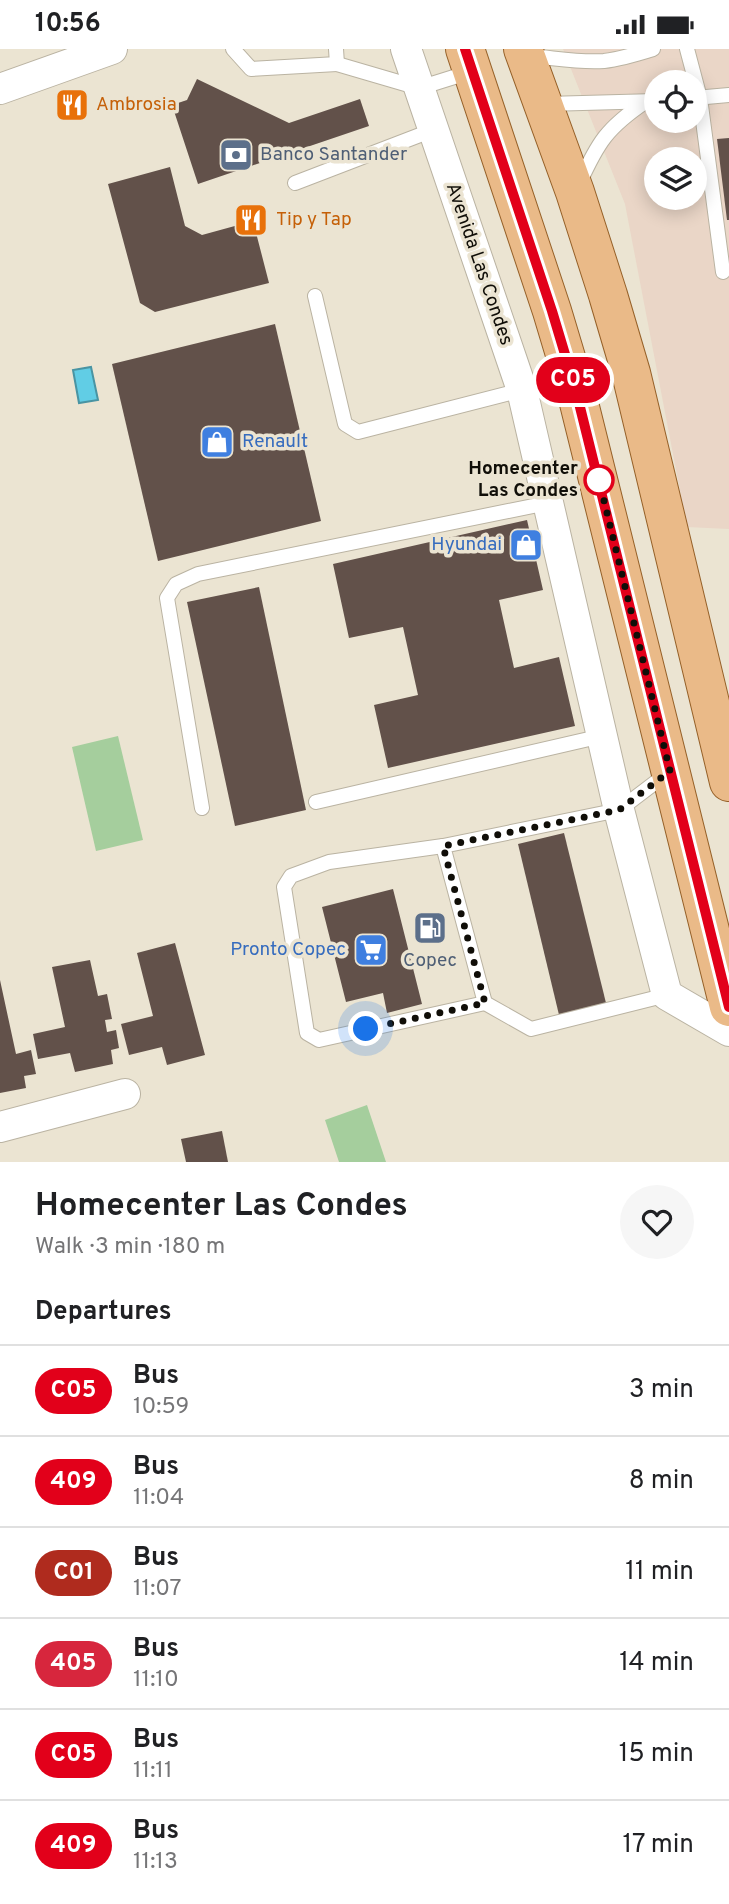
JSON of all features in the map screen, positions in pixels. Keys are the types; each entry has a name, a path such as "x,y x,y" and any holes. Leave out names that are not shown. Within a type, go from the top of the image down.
{"main road":[{"path":"524,52 575,192 631,373 729,782"},
{"path":"470,57 514,89 544,104"},
{"path":"470,57 576,391 729,1007"}],"street":[{"path":"0,89 112,49"},
{"name":"Avenida Las Condes","path":"405,49 522,390 619,810 667,995"},
{"path":"667,995 729,1031"},
{"path":"0,1127 125,1094"}],"lane":[{"path":"233,49 251,69 337,56 419,88 470,57"},
{"path":"524,52 573,60 601,61 653,49"},
{"path":"687,49 691,70"},
{"path":"707,97 729,95"},
{"path":"544,104 644,101"},
{"path":"575,192 590,160 612,126 644,105"},
{"path":"295,183 433,130"},
{"path":"702,133 723,272"},
{"path":"315,296 345,424 359,432 522,390"},
{"path":"202,808 167,598 176,584 198,573 548,503"},
{"path":"316,802 602,736"},
{"path":"667,995 531,1029 485,1003 319,1040 307,1033 284,887 291,876 329,862 443,846 619,810 670,771"},
{"path":"443,846 485,1003"}],"shaded area":[{"path":"563,49 729,49 729,529 687,527 625,204"}],"green space":[{"path":"118,736 143,840 96,851 72,747"},
{"path":"367,1105 386,1162 339,1162 325,1120"}],"water":[{"path":"91,367 98,400 79,403 73,370"}],"building":[{"name":"Banco Santander","path":"197,79 289,123 360,99 369,126 198,184 172,105 187,100"},
{"path":"729,138 729,220 727,220 717,139"},
{"path":"170,167 185,226 202,235 253,221 269,283 155,312 140,303 108,184"},
{"name":"Renault","path":"275,324 321,521 158,561 112,364"},
{"path":"527,520 543,590 499,600 514,668 559,657 575,726 388,768 374,705 418,695 403,627 349,638 333,564"},
{"path":"259,587 306,810 235,826 187,602"},
{"path":"564,833 607,1007 560,1019 518,844"},
{"name":"Pronto Copec","path":"393,889 422,1004 387,1013 383,993 346,1002 322,907"},
{"path":"175,943 205,1055 167,1065 162,1047 129,1055 121,1024 153,1016 137,953"},
{"path":"90,960 98,996 107,994 112,1019 105,1020 107,1032 116,1030 119,1048 111,1050 113,1064 75,1072 70,1053 38,1059 33,1034 65,1027 52,967"},
{"path":"0,980 16,1054 31,1050 36,1074 24,1076 26,1088 0,1093"},
{"path":"222,1131 228,1162 186,1162 181,1139"}],"bus line":[{"name":"C05","path":"465,49 576,391 729,1007"}],"place":[{"name":"Ambrosia","path":"72,105"},
{"name":"Banco Santander","path":"236,155"},
{"name":"Tip y Tap","path":"251,220"},
{"name":"Renault","path":"217,442"},
{"name":"Homecenter Las Condes","path":"599,480"},
{"name":"Hyundai","path":"526,545"},
{"name":"Copec","path":"430,928"},
{"name":"Pronto Copec","path":"371,950"}],"route":[{"path":"366,1029 485,1003 443,846 619,810 670,771 599,480"}]}
